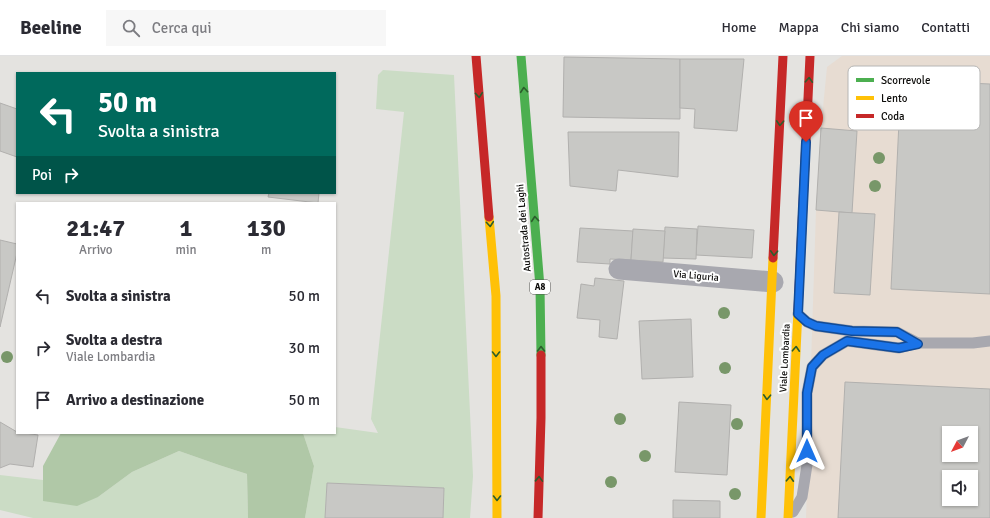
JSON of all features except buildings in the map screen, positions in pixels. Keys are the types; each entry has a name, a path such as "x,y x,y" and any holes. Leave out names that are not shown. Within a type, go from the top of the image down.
{"main road":[{"path":"476,56 496,296 497,518"},
{"name":"Autostrada dei Laghi","path":"521,56 540,287 541,418 538,518"},
{"name":"Viale Lombardia","path":"761,518 784,56"},
{"name":"Viale Lombardia","path":"788,518 810,56"}],"street":[{"name":"Via Liguria","path":"619,269 773,282"}],"lane":[{"path":"798,314 807,322 816,326 852,331 897,332 918,344"},
{"path":"788,518 802,498 807,466 807,393 812,367 823,355 847,341 899,348 918,344 973,344 990,341"}],"shaded area":[{"path":"842,56 990,56 990,518 806,518 816,210 821,128 827,67"}],"green space":[{"path":"383,70 454,75 473,476 470,518 443,518 444,488 327,483 325,518 305,518 314,466 303,434 336,434 336,427 378,433 371,419 404,112 376,109 378,75"},
{"path":"60,434 303,434 314,466 305,518 248,518 247,474 179,451 132,472 98,497 77,506 43,501 43,466"},
{"path":"179,451 247,474 248,518 33,518 0,510 0,475 43,480 43,501 98,497 132,472"}],"traffic: fast":[{"path":"521,56 540,287 541,355"}],"traffic: slow":[{"path":"489,217 496,296 497,518"},
{"path":"761,518 773,258"},
{"path":"788,518 798,310"}],"traffic: jam":[{"path":"476,56 489,217"},
{"path":"773,258 783,56"},
{"path":"798,310 810,56"},
{"path":"538,518 541,355"}],"route":[{"path":"806,142 798,314 807,322 816,326 852,331 897,332 918,344 899,348 847,341 823,355 812,367 807,393 807,451"}]}
